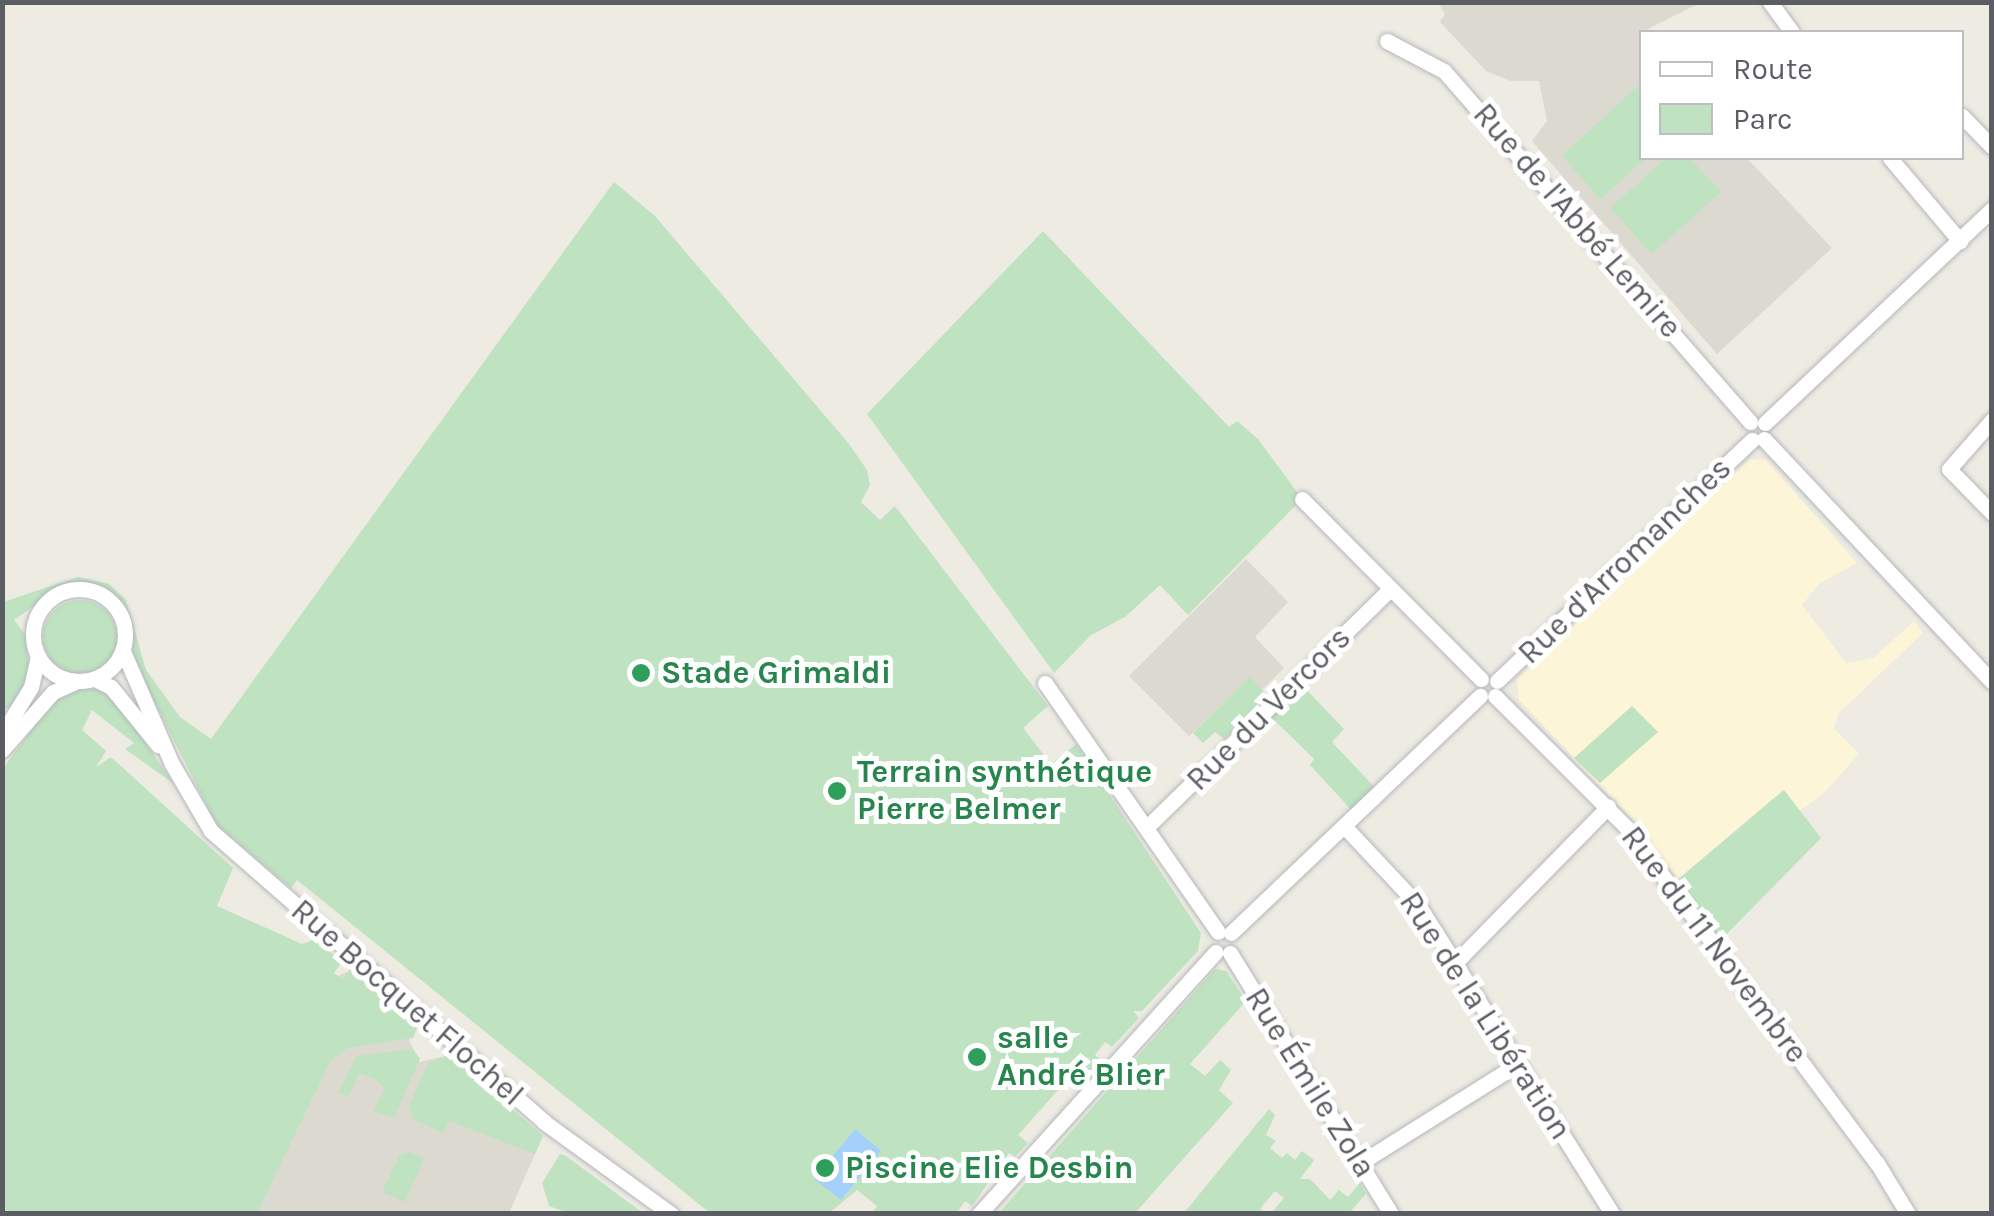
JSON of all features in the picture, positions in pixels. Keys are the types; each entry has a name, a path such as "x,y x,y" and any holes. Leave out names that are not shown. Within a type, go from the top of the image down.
{"street":[{"path":"1770,2 1791,30"},
{"name":"Rue de l'Abbé Lemire","path":"1386,41 1455,82 1758,431 1992,682"},
{"path":"1964,118 1992,147"},
{"path":"1892,160 1960,240"},
{"name":"Rue d'Arromanches","path":"1224,933 1346,828 1992,209"},
{"path":"1992,420 1949,469 1992,513"},
{"name":"Rue du 11 Novembre","path":"1302,499 1608,806 1821,1086 1908,1214"},
{"path":"2,734 31,688 38,657 33,636 39,613 71,590 110,600 124,624 123,651 95,679 53,692 2,750"},
{"name":"Rue du Vercors","path":"1147,827 1389,590"},
{"name":"Rue Bocquet Flochel","path":"123,651 172,764 203,820 245,862 544,1122 671,1214"},
{"path":"38,657 54,674 77,682"},
{"name":"Rue Bocquet Flochel","path":"95,679 129,706 172,764"},
{"path":"979,1214 1223,952 1224,933 1045,683"},
{"path":"1456,964 1608,806"},
{"name":"Rue de la Libération","path":"1346,828 1419,906 1612,1214"},
{"name":"Rue Émile Zola","path":"1223,952 1392,1214"},
{"path":"1360,1164 1518,1064"}],"shaded area":[{"path":"1439,3 1700,3 1639,30 1639,160 1749,160 1832,248 1717,354 1532,141 1547,121 1539,81 1511,81 1486,71 1440,22 1445,14"},
{"path":"1750,459 1766,460 1857,563 1819,584 1802,605 1846,663 1873,658 1914,621 1923,633 1839,713 1834,728 1859,754 1825,792 1798,812 1783,790 1676,881 1634,821 1519,700 1517,679"},
{"path":"1246,559 1288,602 1255,637 1284,668 1262,690 1250,678 1189,736 1129,676"},
{"path":"350,970 417,1028 409,1040 419,1062 450,1055 543,1136 509,1213 226,1214 338,976"}],"green space":[{"path":"1639,85 1639,160 1644,160 1600,199 1562,156"},
{"path":"1664,160 1692,160 1721,192 1652,254 1610,208"},
{"name":"Stade Grimaldi","path":"614,182 655,216 849,444 867,470 870,485 861,502 880,520 895,506 1048,706 1023,728 1051,764 1076,744 1201,933 1198,951 1142,1011 1133,1011 1139,1018 1112,1047 1105,1042 1095,1055 1101,1060 1085,1079 1075,1071 1018,1135 1028,1143 1015,1157 1009,1153 972,1206 965,1201 957,1213 872,1213 877,1206 857,1190 829,1213 710,1213 297,880 291,888 216,824 131,655 127,613 95,586 60,588 14,620 25,634 30,675 16,703 4,710 3,724 3,602 78,577 109,584 126,600 146,670 180,717 211,739"},
{"path":"1043,231 1229,427 1237,421 1258,439 1302,499 1188,615 1160,585 1125,617 1091,635 1054,673 867,414"},
{"path":"80,600 106,611 117,637 106,663 80,674 54,663 43,637 54,611"},
{"path":"1250,677 1268,696 1224,739 1215,732 1203,743 1193,733"},
{"path":"1297,680 1344,729 1332,742 1380,793 1357,816 1310,765 1314,759 1266,712"},
{"path":"80,689 98,689 120,706 174,784 125,749 134,743 92,710 82,730 106,751 96,767 111,757 233,868 217,906 302,944 315,939 342,962 334,973 342,979 350,970 417,1028 413,1038 348,1048 331,1060 257,1213 3,1213 2,770 52,702"},
{"path":"1632,706 1658,732 1600,783 1574,758"},
{"path":"1784,790 1821,838 1721,940 1676,881"},
{"path":"1215,969 1226,971 1246,1001 1190,1064 1205,1076 1220,1060 1231,1070 1219,1090 1233,1103 1135,1213 999,1213"},
{"path":"413,1049 420,1059 394,1118 373,1111 385,1089 375,1079 359,1073 348,1098 339,1092 356,1056"},
{"path":"450,1055 543,1136 535,1154 449,1121 443,1133 413,1119 409,1105 428,1063"},
{"path":"1269,1109 1275,1115 1266,1135 1276,1141 1270,1148 1282,1158 1287,1153 1295,1160 1302,1151 1314,1160 1300,1179 1310,1179 1330,1200 1339,1190 1348,1197 1360,1183 1366,1194 1349,1213 1271,1213 1284,1198 1275,1191 1260,1209 1266,1213 1184,1213"},
{"path":"410,1152 424,1159 405,1202 382,1192 399,1156"},
{"path":"560,1154 643,1213 568,1213 549,1206 542,1183"}],"water":[{"path":"855,1129 881,1151 841,1200 814,1179"}],"place":[{"name":"Stade Grimaldi","path":"641,673"},
{"name":"Terrain synthétique Pierre Belmer","path":"837,791"},
{"name":"salle André Blier","path":"977,1057"},
{"name":"Piscine Elie Desbin","path":"825,1168"}]}
